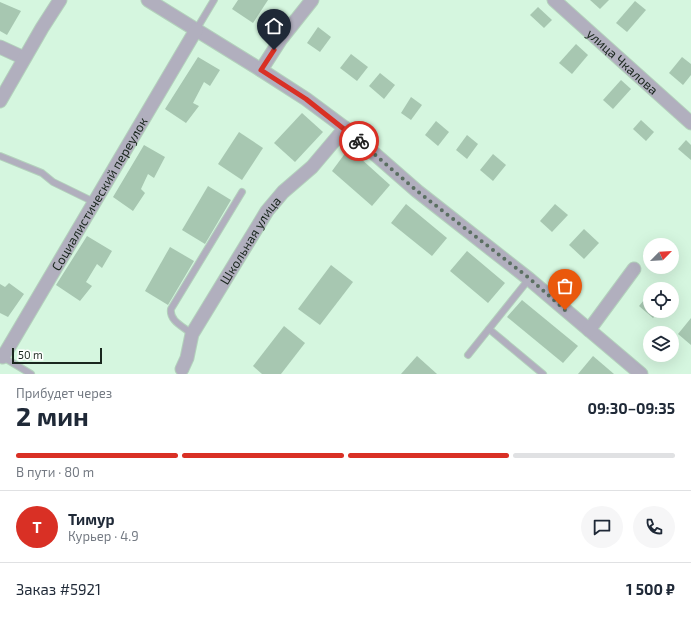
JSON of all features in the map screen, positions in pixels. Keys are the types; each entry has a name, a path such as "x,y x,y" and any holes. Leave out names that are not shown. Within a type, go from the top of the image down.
{"street":[{"path":"0,101 24,58 60,0"},
{"path":"148,0 306,99 344,128 417,191 529,278 641,374"},
{"path":"261,70 281,39 312,0"},
{"name":"улица Чкалова","path":"554,0 691,123"},
{"name":"Социалистический переулок","path":"1,356 196,30"},
{"path":"0,47 24,58"},
{"name":"Школьная улица","path":"185,372 192,334 266,211 283,192 312,167 344,128"},
{"path":"589,330 634,269"}],"lane":[{"path":"196,30 214,0"},
{"path":"0,156 42,173 53,182 94,202"},
{"path":"192,334 174,320 170,314 171,309 242,192"},
{"path":"468,355 529,278"},
{"path":"489,329 543,374"},
{"path":"1,356 31,374"}],"building":[{"path":"238,0 268,0 253,23 232,9"},
{"path":"590,0 609,0 600,9"},
{"path":"635,1 646,10 627,32 616,23"},
{"path":"0,2 21,11 7,35 0,31"},
{"path":"538,7 552,20 544,28 530,15"},
{"path":"318,27 331,37 320,52 307,43"},
{"path":"576,44 588,55 572,74 559,63"},
{"path":"351,54 368,67 357,81 340,68"},
{"path":"198,57 220,70 210,86 204,82 193,103 199,106 186,123 165,109"},
{"path":"682,57 691,64 691,75 683,85 669,73"},
{"path":"380,73 395,85 384,99 369,86"},
{"path":"621,80 631,89 613,109 603,100"},
{"path":"411,97 422,105 411,120 401,113"},
{"path":"302,113 323,132 295,162 274,143"},
{"path":"641,120 654,132 646,141 633,129"},
{"path":"436,121 449,132 438,146 425,135"},
{"path":"239,132 263,148 242,180 218,164"},
{"path":"467,135 478,144 467,159 456,150"},
{"path":"686,140 691,145 691,160 678,149"},
{"path":"144,145 165,157 154,178 148,174 141,189 145,193 133,211 113,197"},
{"path":"349,148 390,185 372,206 332,171"},
{"path":"493,154 506,165 493,181 480,170"},
{"path":"208,186 231,200 205,244 182,230"},
{"path":"406,204 447,238 432,256 391,223"},
{"path":"555,204 568,215 552,232 540,221"},
{"path":"584,229 599,243 584,259 569,245"},
{"path":"87,236 112,251 102,268 97,264 86,282 92,286 80,301 56,285"},
{"path":"170,247 194,261 168,305 145,291"},
{"path":"467,251 505,283 488,303 450,271"},
{"path":"331,265 353,282 320,325 298,309"},
{"path":"9,283 24,294 8,317 0,313 0,284 5,287"},
{"path":"522,300 578,346 563,363 507,317"},
{"path":"643,301 643,309 639,306"},
{"path":"691,318 691,345 679,335 679,333"},
{"path":"284,326 305,343 281,374 262,374 253,366"},
{"path":"417,356 437,374 401,374"},
{"path":"593,356 614,374 578,374"}],"way so far":[{"path":"359,141 417,191 529,278 565,310"}],"route":[{"path":"274,50 261,70 306,99 359,141"}]}
